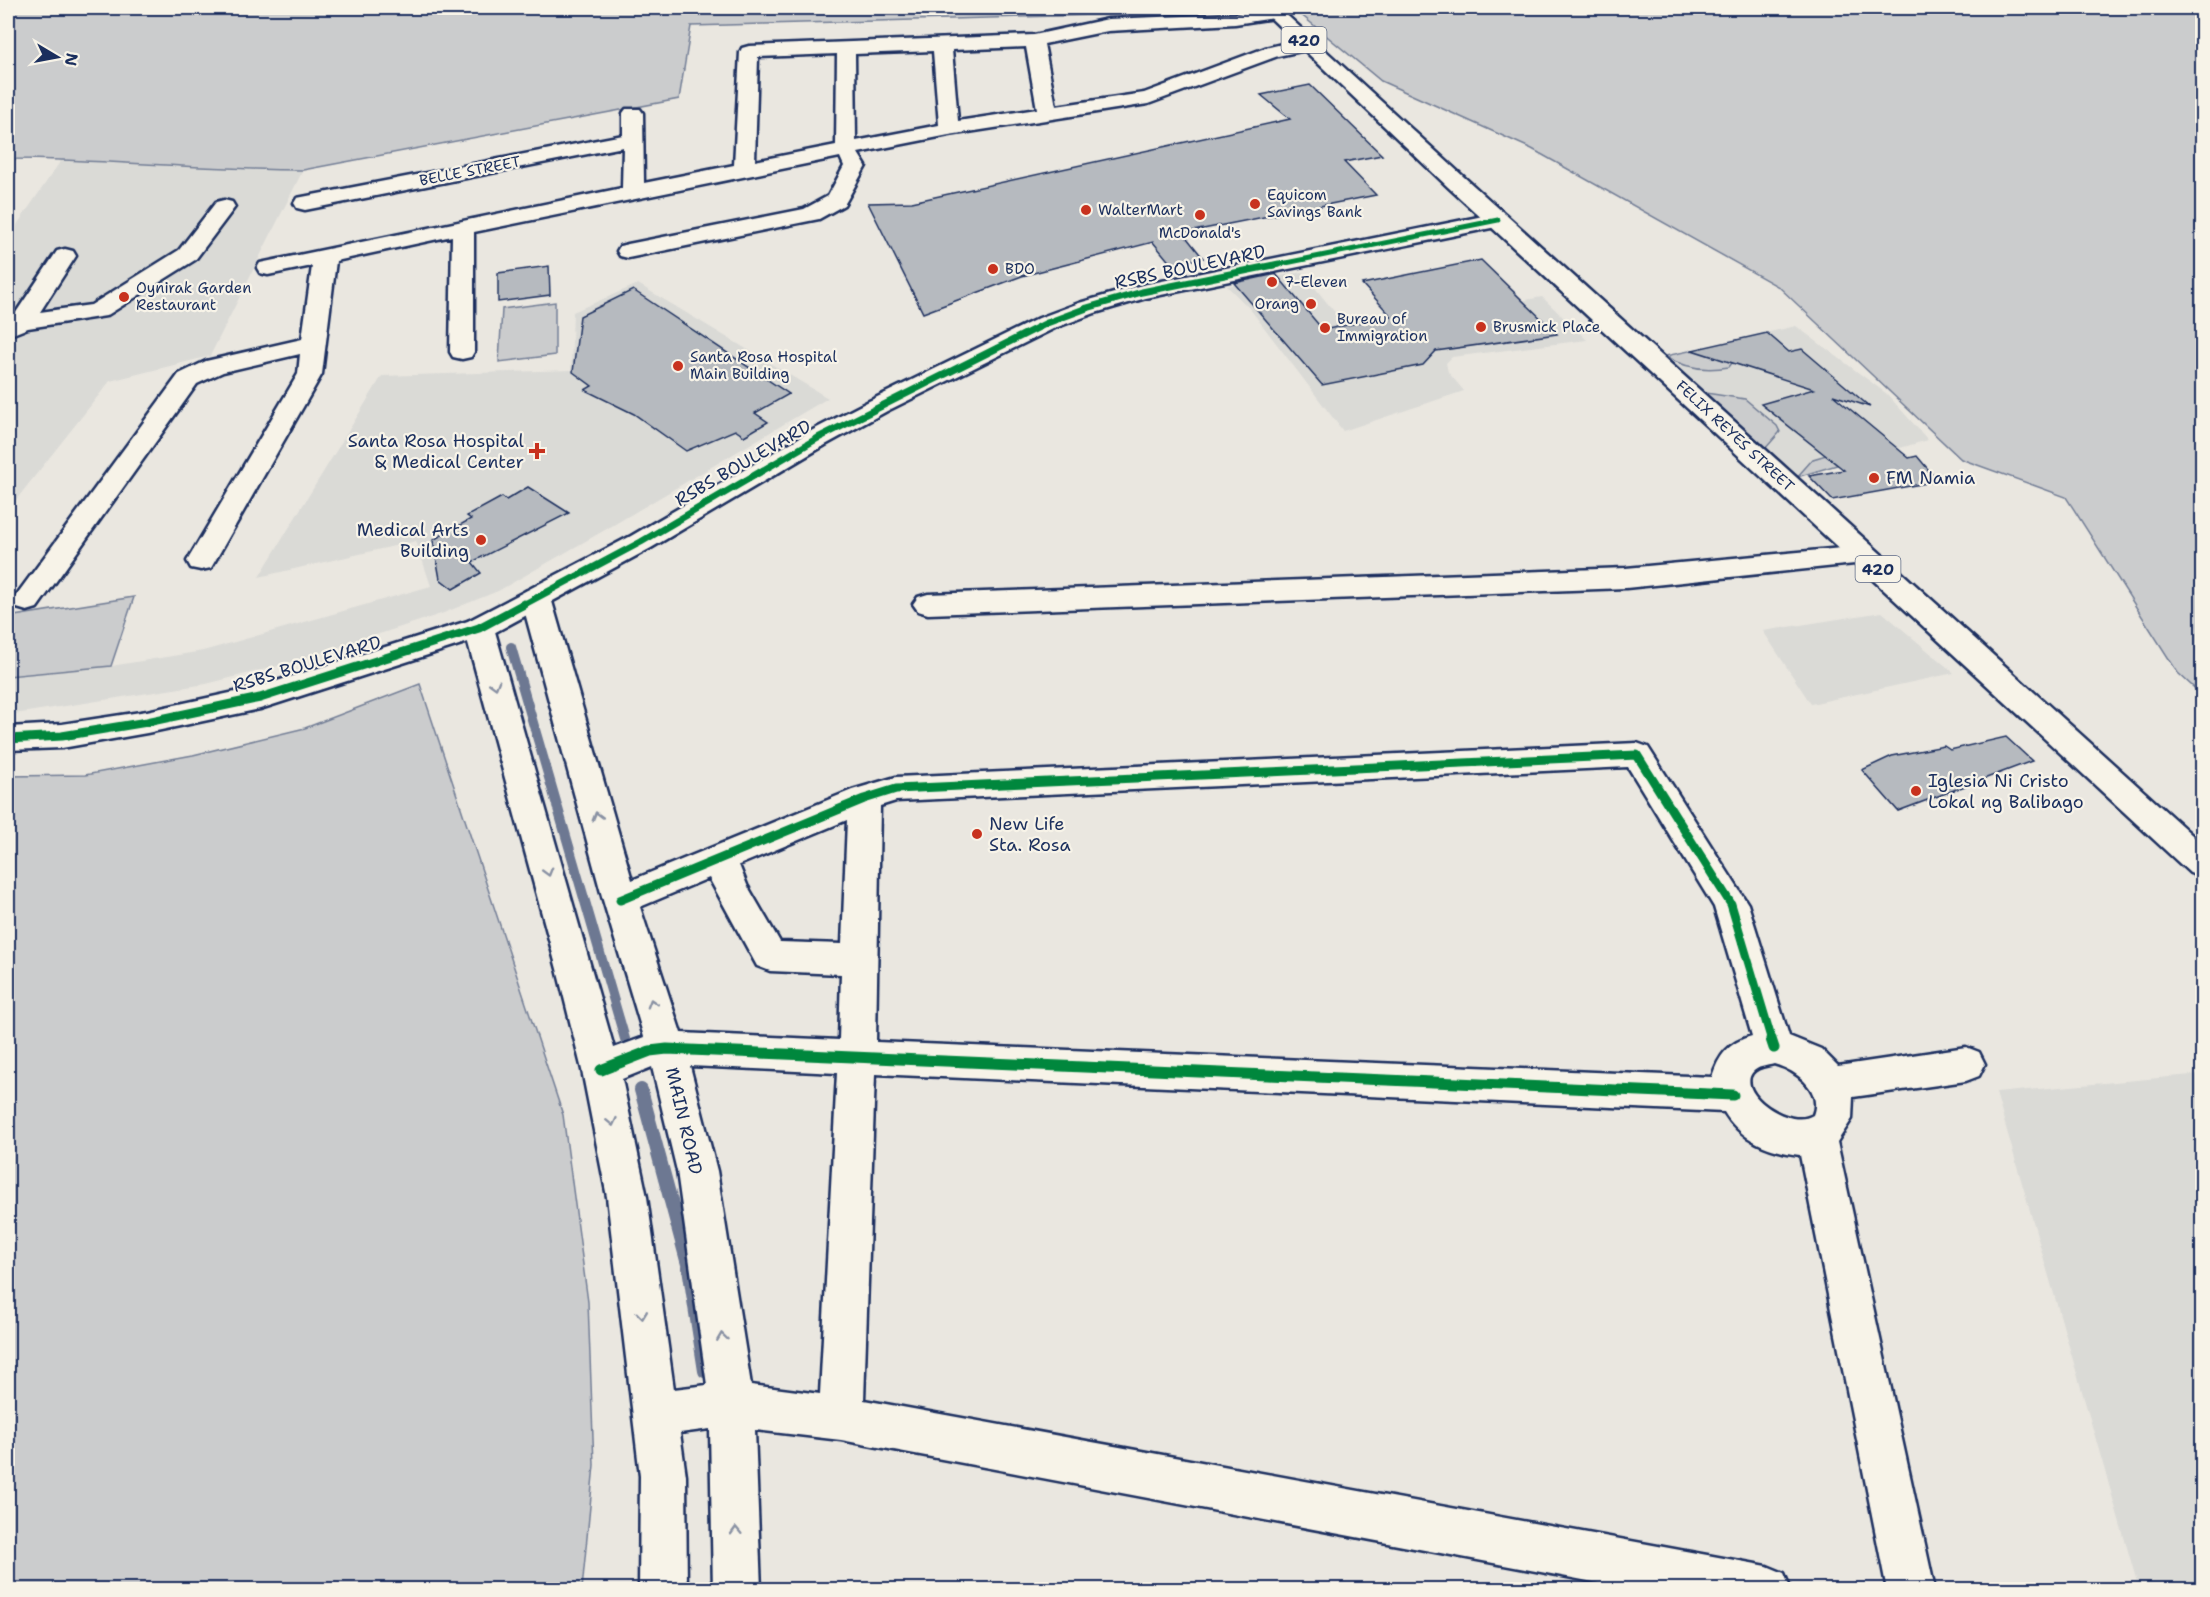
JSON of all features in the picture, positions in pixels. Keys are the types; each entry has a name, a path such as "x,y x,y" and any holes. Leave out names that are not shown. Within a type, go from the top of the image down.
{"street":[{"path":"744,169 749,52 1034,41 1108,25 1235,19 1272,10"},
{"name":"FELIX REYES STREET","path":"1272,10 1498,220 2202,864"},
{"path":"1034,41 1047,112"},
{"path":"942,44 949,129"},
{"path":"268,268 744,169 949,129 1148,98 1272,52 1308,44"},
{"path":"628,251 811,214 836,200 855,166 846,149 846,48"},
{"path":"633,113 633,192"},
{"name":"BELLE STREET","path":"305,203 634,139"},
{"path":"15,325 98,311 187,255 224,207"},
{"name":"RSBS BOULEVARD","path":"8,739 62,736 147,722 260,698 479,628 641,542 818,438 1047,323 1142,292 1498,220"},
{"path":"462,352 463,227"},
{"path":"15,325 65,256"},
{"path":"201,561 310,374 326,256"},
{"path":"27,601 188,379 215,366 315,343"},
{"path":"928,604 1626,578 1864,555"},
{"name":"MAIN ROAD","path":"536,598 620,900 667,1049 697,1171 732,1404 737,1590"},
{"path":"479,628 575,969 601,1070 627,1197 663,1476 663,1590"},
{"path":"620,900 864,799 896,789 1637,755 1731,904 1774,1048"},
{"path":"841,1418 864,799"},
{"path":"719,859 731,889 770,956 859,960"},
{"path":"1774,1048 1800,1056 1812,1064 1830,1084 1835,1099 1835,1114 1828,1126 1816,1135 1790,1137 1775,1134 1749,1118 1739,1107 1731,1082 1732,1070 1738,1060 1747,1053 1774,1048"},
{"path":"601,1070 650,1051 667,1049 1734,1095"},
{"path":"1830,1084 1966,1064"},
{"path":"1816,1135 1911,1590"},
{"path":"655,1414 732,1404 795,1414 841,1418 1767,1590"}],"shaded area":[{"path":"8,8 1131,8 1132,14 691,26 679,99 303,170 8,159"},
{"path":"1293,8 2202,8 2202,695 2178,673 2066,497 1961,459 1779,287 1532,149 1381,81"},
{"name":"Oynirak Garden Restaurant","path":"62,159 251,170 303,170 210,356 110,381 8,510 8,238"},
{"path":"1302,272 1351,332 1542,297 1587,340 1452,357 1446,363 1448,372 1464,391 1343,431 1250,309 1227,286"},
{"name":"Santa Rosa Hospital & Medical Center","path":"638,284 828,398 498,591 441,614 286,664 206,684 8,715 8,676 111,666 203,651 431,586 416,541 259,577 382,376 571,370 573,312"},
{"path":"555,302 555,355 499,362 502,309"},
{"path":"1796,326 1887,394 1928,440 1792,479 1662,357"},
{"path":"1713,346 1732,363 1729,367 1712,369 1696,367 1665,356"},
{"path":"1706,393 1745,399 1777,426 1780,432 1764,450 1703,395"},
{"path":"1826,455 1837,465 1797,477 1813,459"},
{"path":"134,597 111,666 8,676 8,617"},
{"path":"1882,612 1954,673 1811,704 1763,631"},
{"path":"420,684 563,1115 588,1302 594,1465 582,1589 8,1589 8,776 85,775 193,755 305,728"},
{"path":"2202,1074 2202,1589 2139,1589 1996,1093"}],"building":[{"name":"WalterMart","path":"1310,85 1382,155 1344,162 1376,195 1183,233 1203,258 1171,264 1153,242 1022,276 923,313 868,203 912,202 1290,119 1261,95"},
{"name":"Brusmick Place","path":"1481,260 1557,334 1436,351 1423,365 1322,385 1234,283 1276,274 1323,330 1391,316 1362,284"},
{"path":"549,266 550,295 498,302 498,273"},
{"name":"Santa Rosa Hospital Main Building","path":"633,290 789,394 755,413 768,422 744,436 735,430 686,451 634,414 585,390 592,386 573,372 580,316"},
{"path":"1767,333 1789,352 1802,349 1870,407 1833,395 1909,458 1917,456 1938,481 1832,500 1809,476 1844,470 1761,404 1814,389 1692,350"},
{"name":"Medical Arts Building","path":"528,487 569,513 472,562 481,573 453,589 440,579 433,540 471,519 467,516 502,497 506,500"},
{"name":"Iglesia Ni Cristo Lokal ng Balibago","path":"2006,737 2032,761 1898,811 1862,770 1892,756 1944,746 1950,750"}],"waterway":[{"path":"511,647 625,1039"},
{"path":"641,1090 689,1268 705,1371"}],"cycle path":[{"path":"8,739 62,736 147,722 260,698 479,628 641,542 818,438 878,406 1047,323 1087,308 1142,292 1498,220"},
{"path":"620,900 864,799 896,789 1637,755 1731,904 1774,1048"},
{"path":"601,1070 650,1051 667,1049 1733,1095"}],"place":[{"name":"Equicom Savings Bank","path":"1255,204"},
{"name":"WalterMart","path":"1086,210"},
{"name":"McDonald's","path":"1200,215"},
{"name":"BDO","path":"993,269"},
{"name":"7-Eleven","path":"1272,282"},
{"name":"Oynirak Garden Restaurant","path":"124,297"},
{"name":"Orang","path":"1311,304"},
{"name":"Brusmick Place","path":"1481,327"},
{"name":"Bureau of Immigration","path":"1325,328"},
{"name":"Santa Rosa Hospital Main Building","path":"678,366"},
{"name":"Santa Rosa Hospital & Medical Center","path":"537,451"},
{"name":"FM Namia","path":"1874,478"},
{"name":"Medical Arts Building","path":"481,540"},
{"name":"Iglesia Ni Cristo Lokal ng Balibago","path":"1916,791"},
{"name":"New Life Sta. Rosa","path":"977,834"}]}
